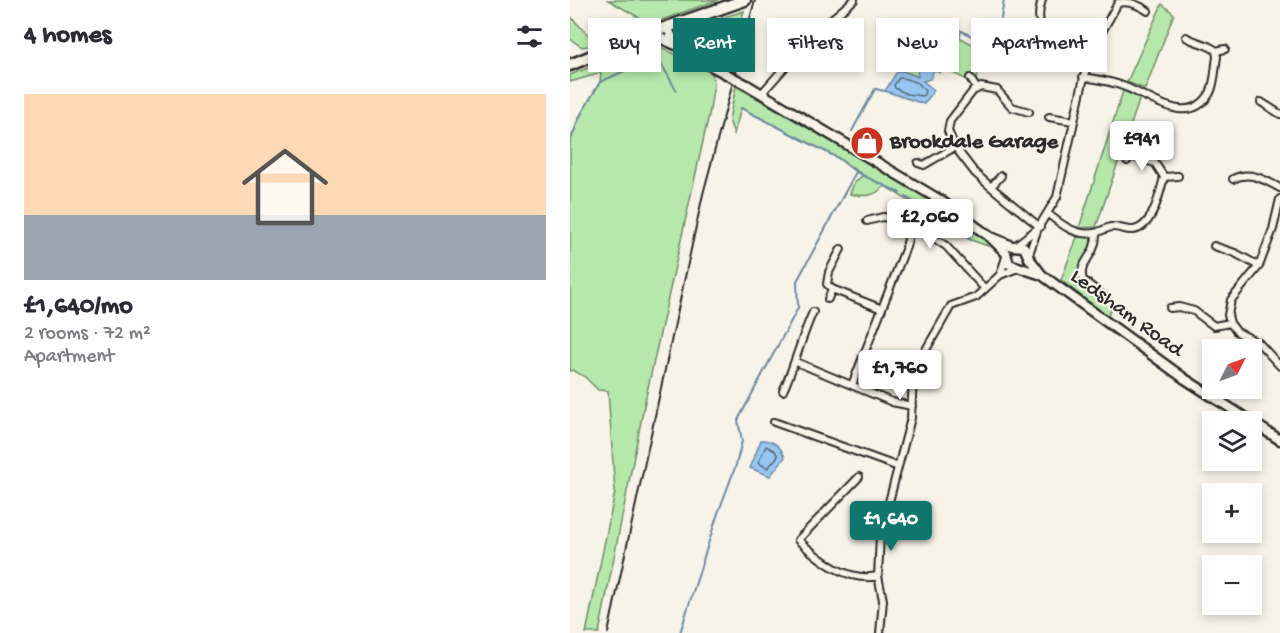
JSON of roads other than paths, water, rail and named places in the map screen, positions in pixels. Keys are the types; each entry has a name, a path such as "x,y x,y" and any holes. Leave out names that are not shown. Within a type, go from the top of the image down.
{"highway":[{"path":"661,28 744,0"},
{"path":"570,65 588,58"}],"main road":[{"path":"704,18 708,12"},
{"path":"672,24 669,33 673,39"},
{"name":"Ledsham Road","path":"724,72 940,200 1010,250 1024,247 1042,275"},
{"name":"Ledsham Road","path":"1010,250 1009,264 1042,275 1185,379 1279,436"},
{"path":"1019,267 1029,256"}],"street":[{"path":"762,93 816,32 854,0"},
{"path":"1107,23 1122,0 1133,2 1148,11"},
{"path":"1032,2 1041,3"},
{"path":"1083,77 1126,87 1170,107 1185,111 1198,105 1209,95 1217,57 1212,47 1203,46 1186,37"},
{"path":"1216,51 1224,49"},
{"path":"1029,256 1039,228 1059,190 1084,72"},
{"path":"970,78 977,89"},
{"path":"1029,112 1012,106 997,90 981,87 950,121 948,131 955,147 975,173 1039,228"},
{"path":"1265,101 1280,114"},
{"path":"1049,117 1073,121"},
{"path":"924,172 921,164 955,147"},
{"path":"1130,156 1155,163 1164,177"},
{"path":"1237,174 1256,176 1280,188"},
{"path":"992,187 1001,176"},
{"path":"1164,177 1178,176"},
{"path":"1048,214 1068,229 1078,233 1096,233 1112,227 1130,231 1144,226 1150,218 1164,177"},
{"path":"1280,199 1273,229 1258,266 1231,300 1228,315 1230,323 1237,332 1259,343 1280,366"},
{"path":"867,220 883,216 891,218 910,231 923,232 946,246 985,289"},
{"path":"1000,275 1010,250 1039,228"},
{"path":"852,385 906,247 910,231"},
{"path":"1096,233 1095,249 1083,265 1081,276 1107,299"},
{"path":"1212,245 1235,252 1258,266"},
{"path":"841,249 829,272 827,284 832,289 882,309"},
{"path":"880,633 883,600 878,576 880,536 896,466 911,418 916,368 938,332 943,318 956,303 976,297 1000,275 1019,267"},
{"path":"828,299 832,289"},
{"path":"1177,299 1179,307"},
{"path":"1170,308 1179,307 1198,313 1206,322 1214,326 1230,323"},
{"path":"783,391 796,362 800,340 813,312"},
{"path":"796,362 892,402 912,406"},
{"path":"774,422 896,466"},
{"path":"859,477 798,540 818,558 851,576 865,579 878,576"}],"water":[{"path":"906,72 918,77 917,72 933,72 930,79 923,81 934,90 924,104 885,91 896,73"},
{"path":"761,440 776,444 785,457 770,476 750,468"}],"waterway":[{"path":"962,31 996,49 1004,0"},
{"path":"570,142 580,116 600,82 642,63 662,65 676,90"},
{"path":"852,131 875,89 885,91"},
{"path":"741,108 838,158 856,172"},
{"path":"680,633 717,516 736,465 742,441 738,420 798,308 797,281 856,172 900,193"},
{"path":"906,197 971,240"}],"railway":[{"path":"608,633 703,194 755,0"}],"place":[{"name":"Brookdale Garage","path":"867,143"}]}
